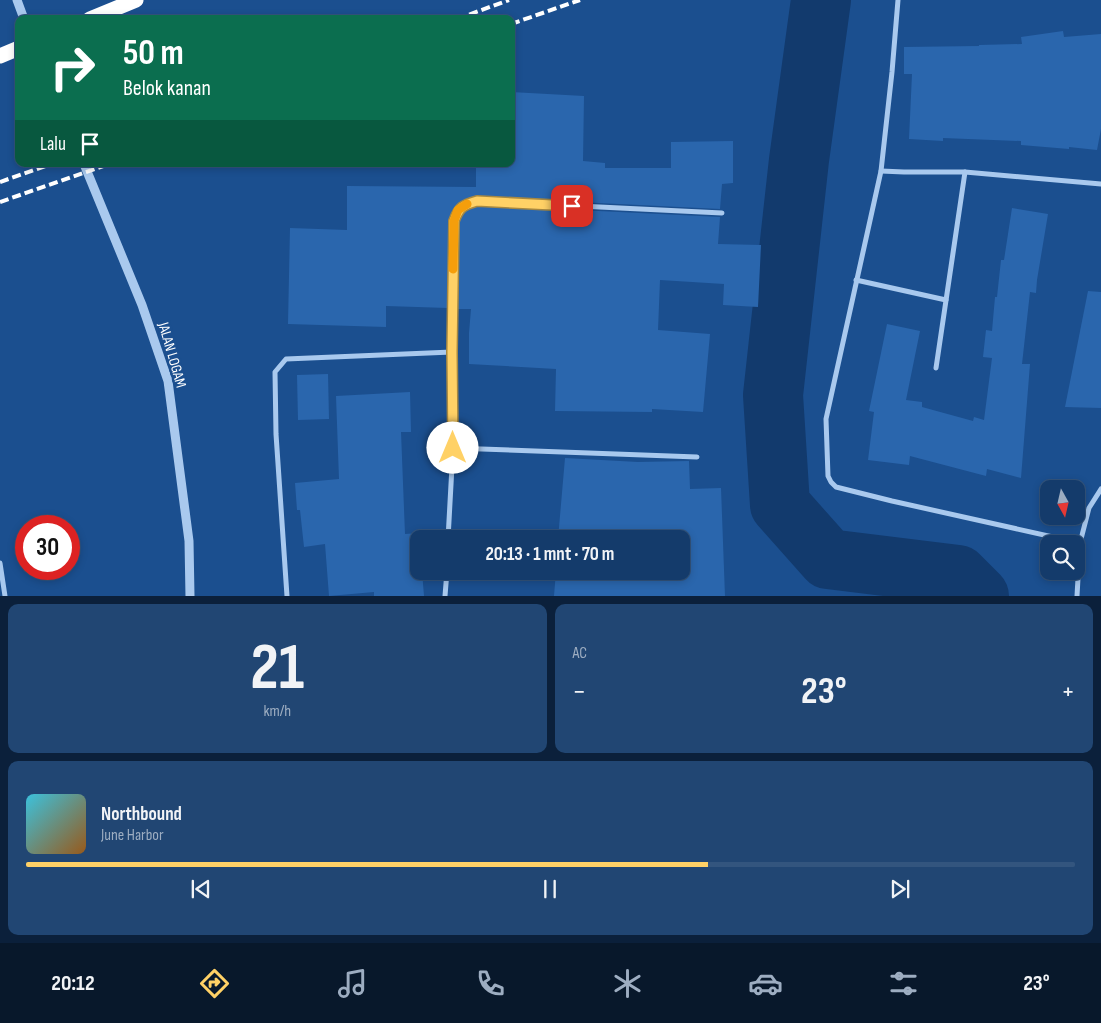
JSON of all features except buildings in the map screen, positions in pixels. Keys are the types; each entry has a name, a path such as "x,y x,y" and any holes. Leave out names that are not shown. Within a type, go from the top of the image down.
{"highway":[{"path":"100,15 136,0"},
{"path":"0,56 15,50"}],"street":[{"path":"17,0 23,15"},
{"path":"898,0 881,171 826,419 828,476 836,487 1044,535"},
{"name":"JALAN LOGAM","path":"85,167 142,305 168,381 189,542 190,596"},
{"path":"881,171 965,172 1101,184"},
{"path":"936,368 965,172"},
{"path":"448,530 453,448 454,221 458,210 467,204 477,201 722,212"},
{"path":"856,280 946,300"},
{"path":"287,596 276,434 275,372 286,359 452,352"},
{"path":"453,448 697,457"},
{"path":"1082,535 1089,508 1101,489"},
{"path":"0,563 5,596"},
{"path":"445,596 446,580"},
{"path":"1077,596 1078,580"}],"waterway":[{"path":"821,0 799,160 773,395 780,505 828,559 958,575 979,596"}],"railway":[{"path":"468,15 509,0"},
{"path":"515,23 580,0"},
{"path":"0,182 42,167"},
{"path":"0,202 100,167"}],"slow traffic":[{"path":"453,269 454,221 458,210 467,204"}],"route":[{"path":"453,448 454,221 458,210 467,204 477,201 572,206"}]}
